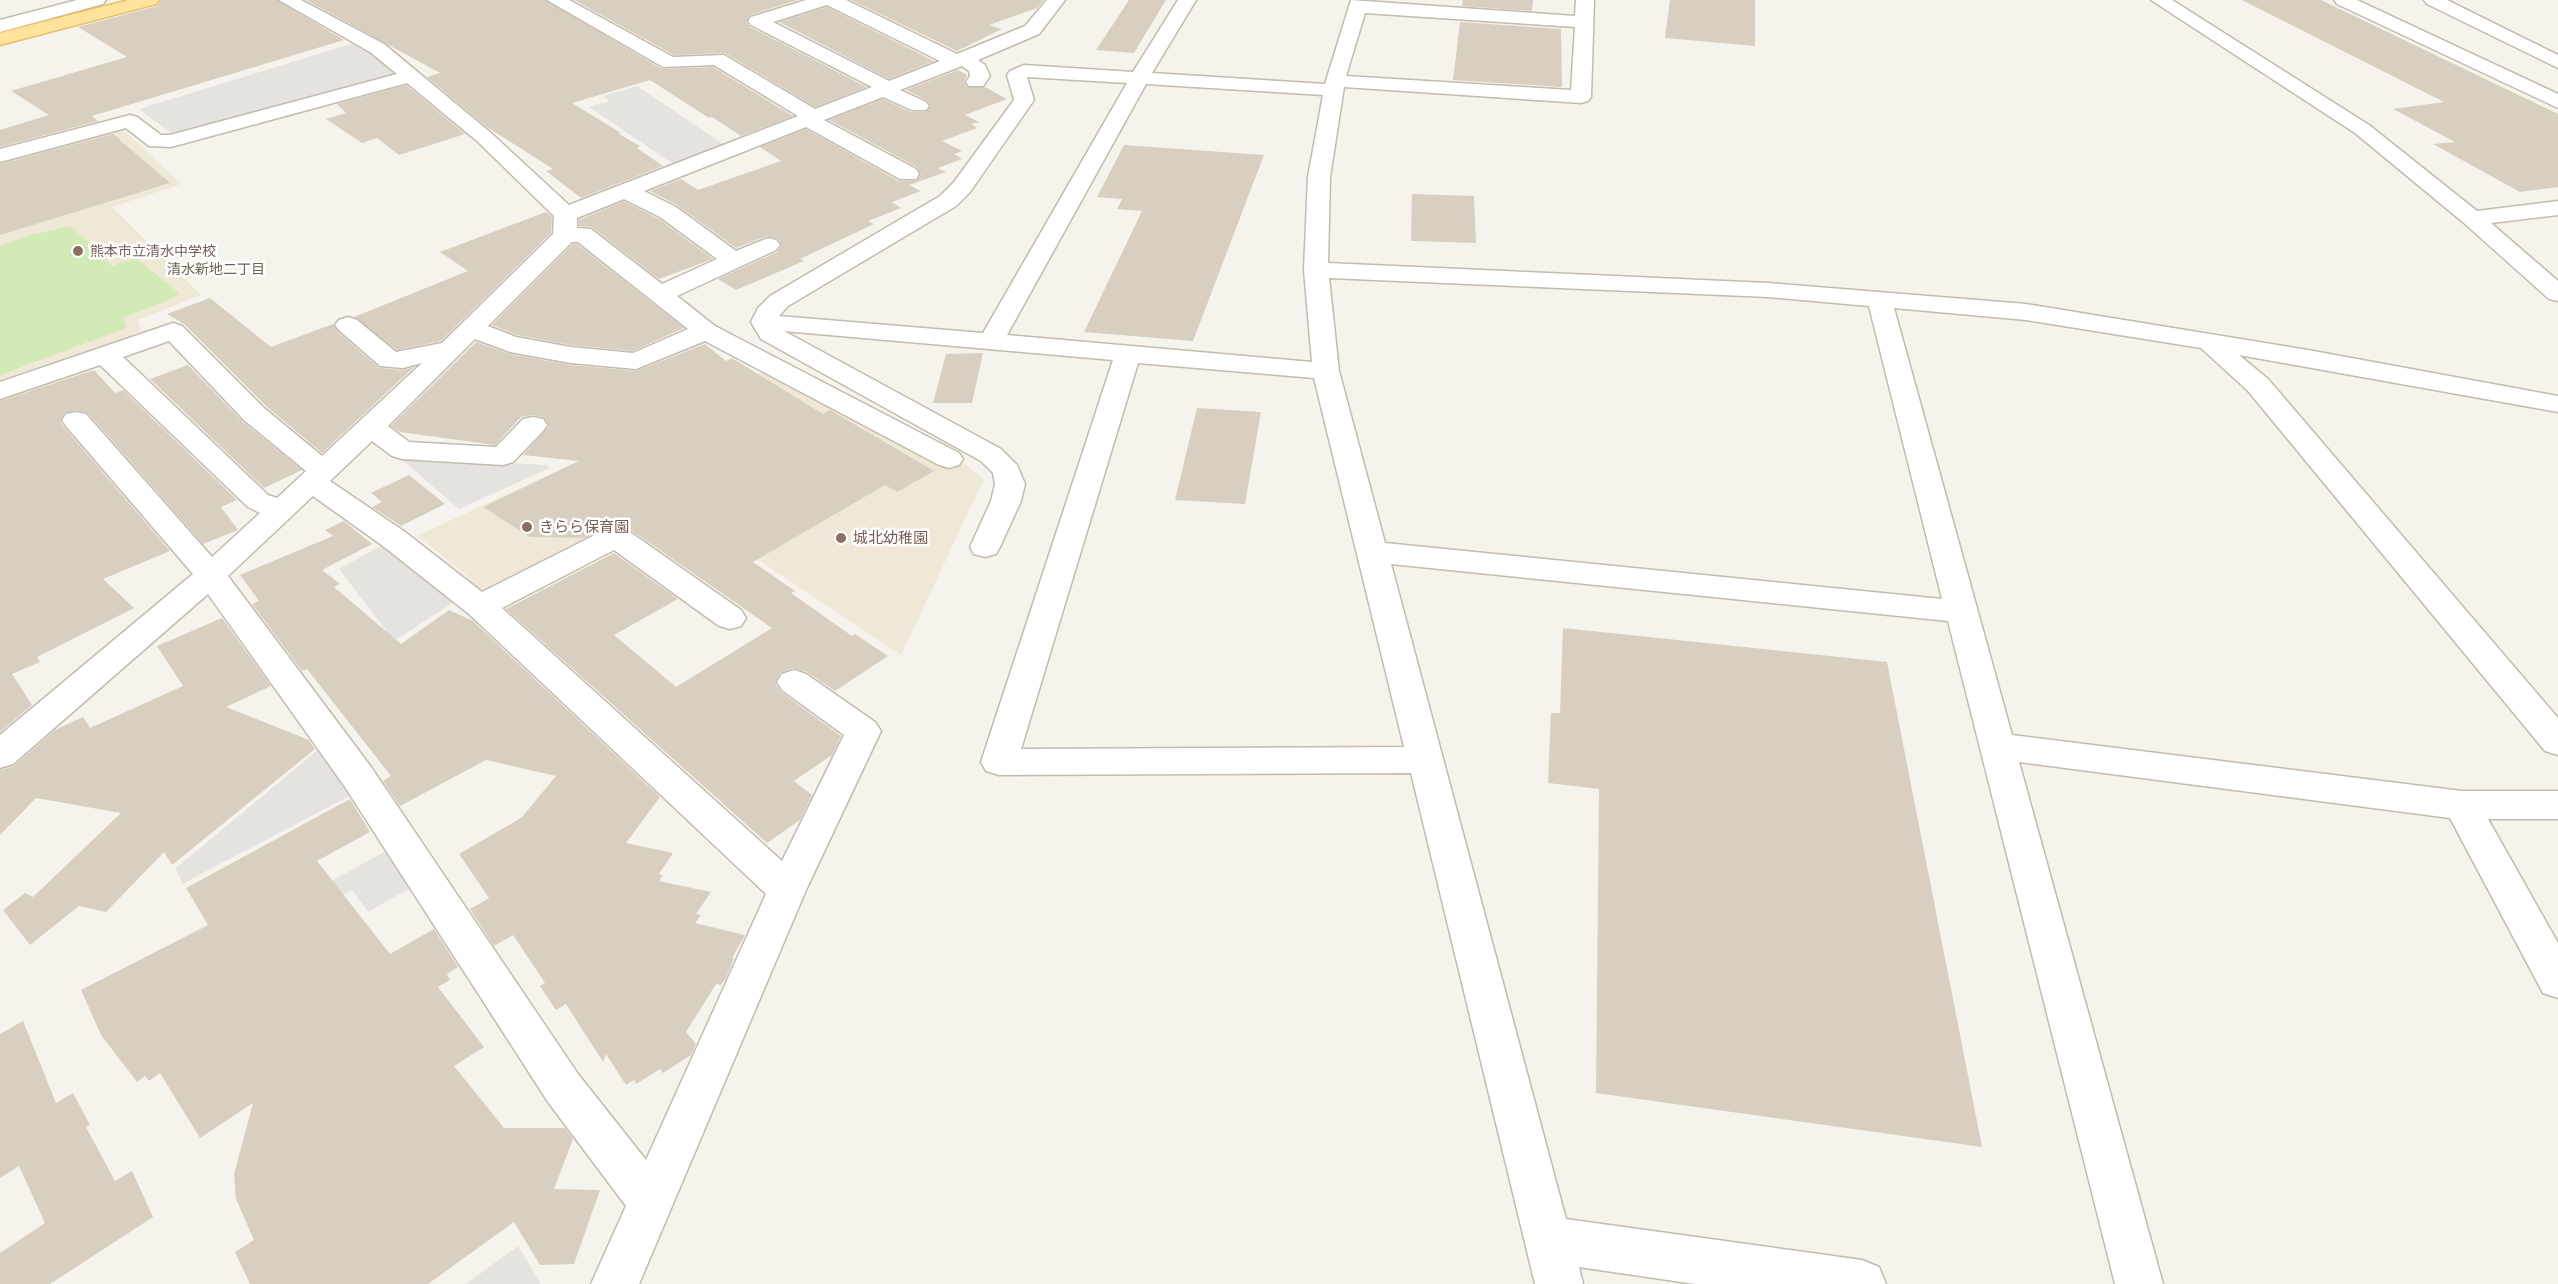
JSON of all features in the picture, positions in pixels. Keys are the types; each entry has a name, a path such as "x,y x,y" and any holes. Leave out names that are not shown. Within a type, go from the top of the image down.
{"main road":[{"path":"0,39 64,15 150,0"}],"street":[{"path":"39,0 64,15"},
{"path":"0,26 64,15 97,0"},
{"path":"288,0 378,48 484,137 566,225 583,234 706,331 949,459"},
{"path":"556,0 670,63 717,59 811,119 908,174"},
{"path":"824,0 757,21 919,106"},
{"path":"832,0 978,69 980,76 976,82"},
{"path":"0,755 211,575 371,426 472,329 566,225 625,191 1032,30 1056,0"},
{"path":"992,341 1140,77 1186,0"},
{"path":"764,322 778,301 948,201 962,187 1024,100 1017,75 1035,70 1140,77 1581,97 1585,0"},
{"path":"2160,0 2362,129 2472,218 2558,294"},
{"path":"2343,0 2558,102"},
{"path":"2433,0 2558,62"},
{"path":"1559,1284 1326,371 1316,270 1319,177 1334,86 1359,3 1583,22"},
{"path":"0,156 130,121 156,142 171,141 412,76"},
{"path":"625,191 668,212 733,260"},
{"path":"2472,218 2558,208"},
{"path":"661,294 768,245"},
{"path":"1316,270 1768,290 2026,312 2207,341 2558,404"},
{"path":"1880,298 2139,1284"},
{"path":"764,322 1326,371"},
{"path":"764,322 770,334 991,455 1007,471 1010,484 1006,501 985,546"},
{"path":"348,325 389,360 403,360 432,351 450,350"},
{"path":"472,329 510,344 571,355 636,361 706,331"},
{"path":"0,391 173,331 254,414 314,464 319,487 394,539 480,606 604,718 787,891"},
{"path":"2207,341 2258,385 2558,742"},
{"path":"104,354 258,501 280,510"},
{"path":"1128,354 999,762 1424,760"},
{"path":"76,420 211,575 358,777 563,1088 650,1201"},
{"path":"371,426 402,450 503,456 533,425"},
{"path":"480,606 616,537 730,618"},
{"path":"1372,552 1962,612"},
{"path":"615,1284 787,891 863,731 794,682"},
{"path":"1998,746 2462,805 2558,805"},
{"path":"2462,805 2558,981"},
{"path":"1548,1240 1862,1284"}],"shaded area":[{"path":"354,43 374,53 395,73 391,77 175,136 139,109"},
{"path":"637,86 726,146 676,166 589,107 610,101 603,96"},
{"name":"熊本市立清水中学校","path":"118,131 126,132 181,184 112,207 201,295 138,320 141,330 130,337 0,386 0,163"},
{"name":"城北幼稚園","path":"768,369 953,468 962,462 984,479 901,655 669,500 605,448"},
{"name":"きらら保育園","path":"602,450 666,500 498,589 479,590 463,572 417,536"},
{"path":"399,457 546,465 550,468 459,509"},
{"path":"381,546 454,602 394,641 339,569"},
{"path":"319,749 355,793 182,884 176,868"},
{"path":"391,848 417,884 368,912 352,890 226,962 216,946"},
{"path":"518,1246 541,1284 466,1284"}],"green space":[{"path":"71,226 112,266 136,258 179,293 174,298 123,318 126,328 0,375 0,246 30,235"}],"building":[{"path":"161,0 277,0 344,40 92,116 98,121 0,147 0,130 49,115 11,91 127,57 78,27 157,6"},
{"path":"306,0 545,0 662,69 713,67 793,116 741,136 650,80 572,103 640,146 637,148 663,166 581,198 546,171 553,169 487,127 427,77 440,73"},
{"path":"574,0 798,0 750,15 746,22 750,27 867,87 815,107 725,53 674,55"},
{"path":"851,0 1044,0 1037,8 989,25 1002,29 957,51"},
{"path":"1129,0 1166,0 1134,53 1096,50"},
{"path":"1463,0 1533,0 1532,11 1462,6"},
{"path":"1670,0 1755,0 1755,46 1665,38"},
{"path":"2242,0 2321,0 2558,114 2558,187 2520,192 2433,144 2455,142 2393,109 2444,102"},
{"path":"827,7 934,61 889,79 779,22"},
{"path":"1460,22 1561,29 1562,87 1453,80"},
{"path":"958,70 967,75 964,82 967,87 985,87 1007,99 965,115 979,122 971,124 977,128 942,141 962,151 954,154 962,159 938,168 946,172 909,185 921,191 892,202 901,208 868,221 874,224 800,259 804,261 736,290 718,279 777,252 782,245 778,239 767,236 736,248 677,205 650,191 681,179 698,190 781,161 760,147 806,129 899,181 916,181 921,175 917,167 829,120 883,99 911,112 926,112 931,106 928,101 906,90"},
{"path":"406,85 465,134 399,155 377,138 362,143 326,119 346,113 337,104"},
{"path":"113,134 170,183 0,235 0,164"},
{"path":"1124,145 1264,155 1193,341 1084,332 1142,211 1117,209 1122,199 1097,197"},
{"path":"1412,194 1474,196 1476,243 1411,241"},
{"path":"624,201 659,219 713,259 659,279 592,227 579,226 579,220"},
{"path":"546,212 552,217 551,233 441,341 397,350 354,317 468,271 440,252"},
{"path":"573,244 577,244 684,328 633,351 571,345 517,335 492,325"},
{"path":"210,298 271,347 333,324 338,332 379,368 403,370 414,367 322,453 266,406 184,324 167,314"},
{"path":"476,342 510,354 571,365 636,371 705,344 726,361 732,358 823,414 830,410 934,471 897,492 885,485 753,562 795,591 791,593 852,636 855,634 888,656 835,691 807,672 793,668 780,673 775,683 781,692 841,736 832,755 794,781 812,795 800,820 767,843 506,609 614,553 678,599 614,635 676,687 772,628 628,528 615,525 585,538 530,537 483,507 579,461 523,455 549,426 543,417 533,415 521,417 495,445 400,432 391,426"},
{"path":"983,353 972,403 933,403 946,354"},
{"path":"188,365 243,422 302,470 264,488 150,379"},
{"path":"94,370 115,393 123,390 237,500 221,507 238,530 203,544 88,413 76,410 64,413 60,421 64,427 170,551 103,579 134,608 37,657 40,662 12,674 32,705 0,732 0,401"},
{"path":"1197,408 1261,412 1245,504 1175,500"},
{"path":"409,475 445,504 401,526 372,507 382,502 371,493"},
{"path":"344,521 372,544 322,570 340,584 334,587 401,644 449,610 473,621 660,797 626,843 673,853 659,874 663,875 659,881 711,892 696,914 701,915 695,923 745,935 732,958 734,958 726,978 721,985 716,984 686,1032 696,1044 691,1055 663,1073 660,1069 636,1084 634,1080 626,1085 606,1054 603,1062 566,1004 556,1010 540,986 545,983 513,935 494,946 470,909 489,898 459,854 521,818 556,776 486,760 400,806 383,781 391,776 307,669 302,671 252,604 259,601 240,575 333,536 325,530"},
{"path":"222,618 271,686 226,707 309,740 315,749 172,865 164,852 106,912 79,906 30,945 3,910 25,893 33,897 121,813 36,798 0,835 0,770 14,766 55,730 83,717 90,728 183,686 157,646"},
{"path":"1563,628 1887,662 1982,1147 1596,1093 1599,789 1548,783 1551,713 1560,713"},
{"path":"350,799 370,832 317,861 390,954 434,929 458,967 447,974 450,980 438,987 484,1047 454,1066 504,1128 565,1128 573,1139 554,1189 600,1190 574,1264 540,1265 514,1222 428,1284 250,1284 235,1252 254,1240 236,1199 234,1174 253,1103 200,1138 160,1073 149,1081 145,1076 137,1082 101,1035 81,990 208,925 186,888"},
{"path":"23,1021 56,1103 73,1093 90,1125 86,1127 115,1181 132,1171 153,1217 50,1284 0,1284 0,1253 45,1223 19,1166 0,1178 0,1034"}],"place":[{"name":"熊本市立清水中学校","path":"78,251"},
{"name":"きらら保育園","path":"527,527"},
{"name":"城北幼稚園","path":"841,538"}],"district":[{"name":"清水新地二丁目","path":"216,269"}]}
